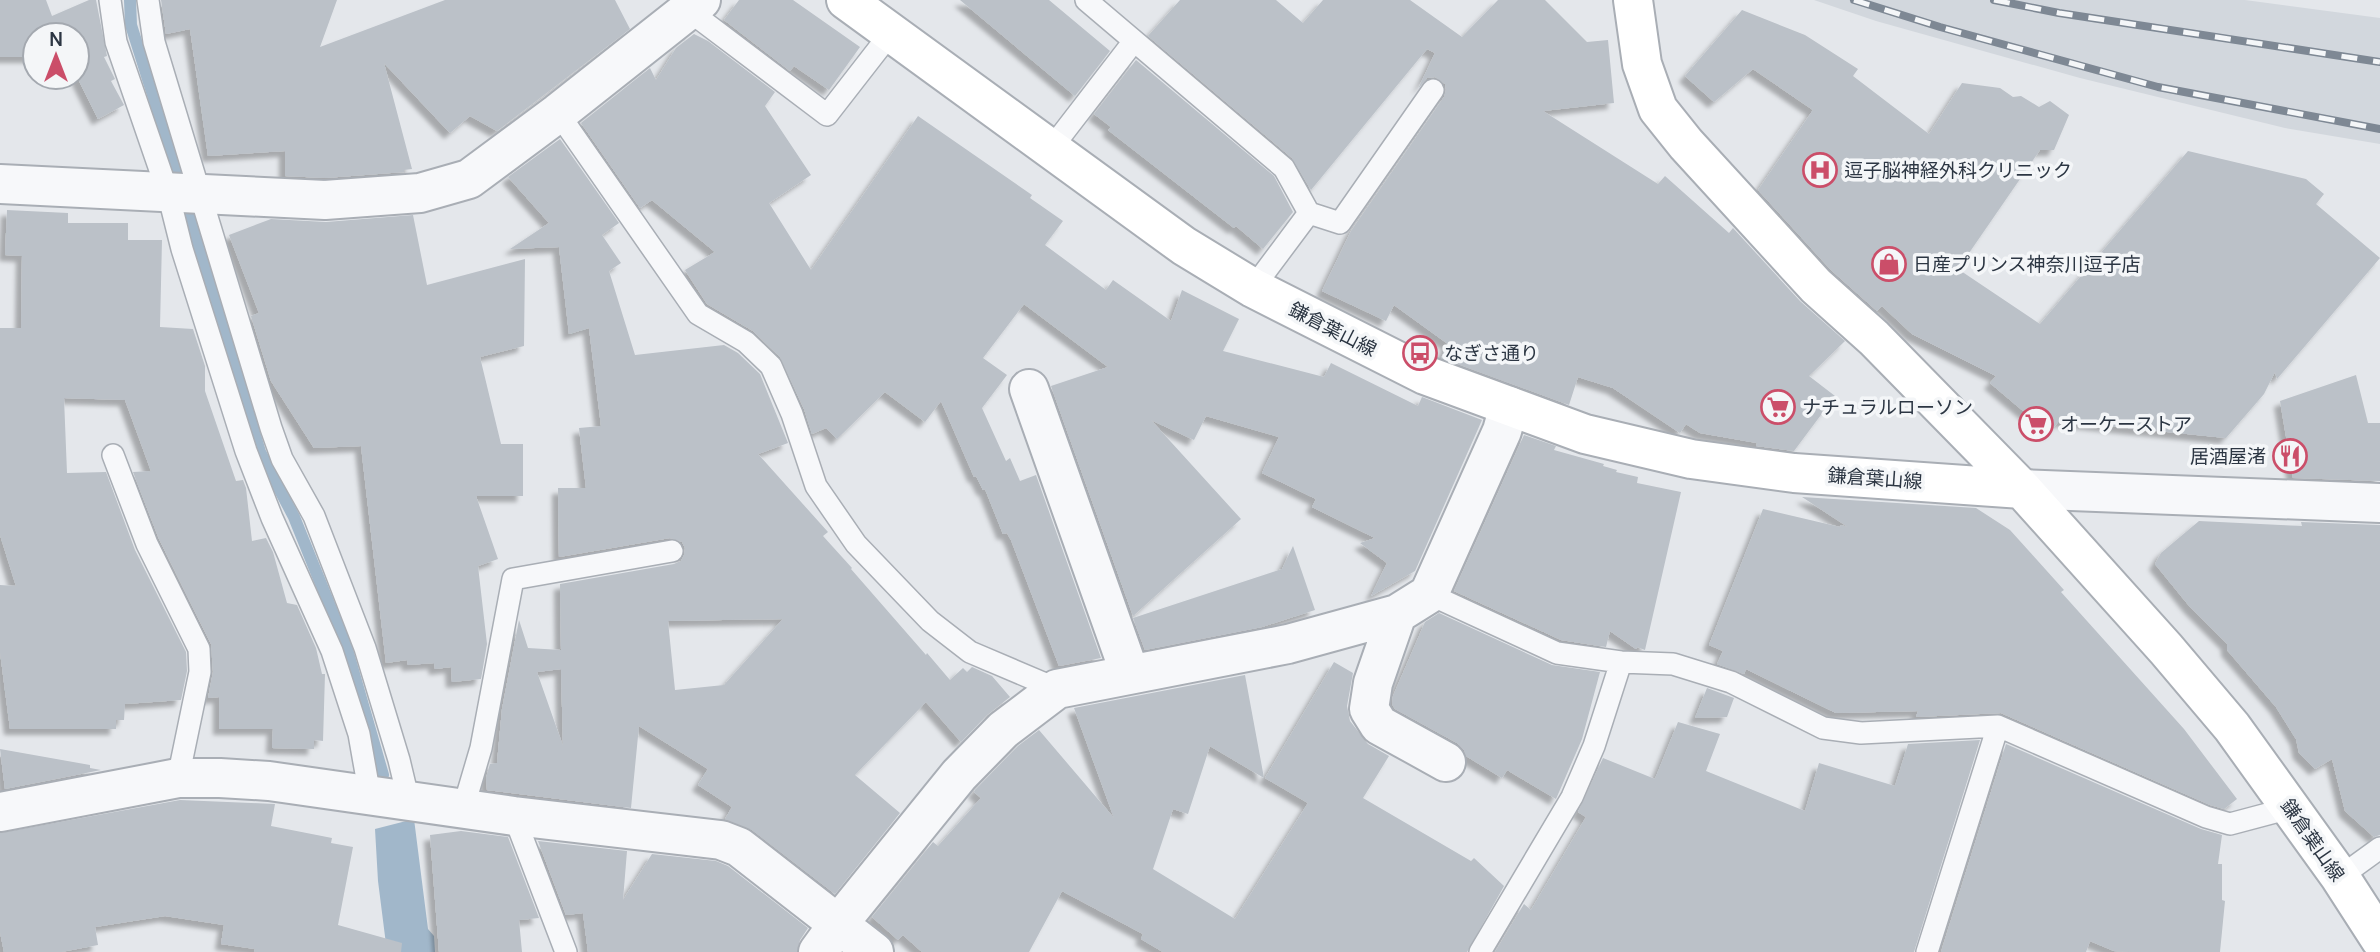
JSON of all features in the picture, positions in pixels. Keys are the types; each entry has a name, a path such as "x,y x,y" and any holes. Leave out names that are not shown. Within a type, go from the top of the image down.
{"main road":[{"name":"鎌倉葉山線","path":"846,0 1184,246 1253,288 1425,375 1585,434 1691,459 1794,472 2022,489"},
{"name":"鎌倉葉山線","path":"1633,0 1642,64 1658,109 1686,145 1816,286 1874,338 2022,489 2224,717 2340,877 2380,939"}],"street":[{"path":"0,184 325,200 420,193 469,179 695,5"},
{"path":"1029,389 1130,674"},
{"path":"828,937 959,775 1003,730 1057,689 1288,644 1397,614 1429,594 1502,431 1509,406"},
{"path":"2022,489 2380,503"},
{"path":"1397,614 1373,683 1369,709 1379,725 1446,762"},
{"path":"0,812 178,778 269,781 514,816 721,840 739,847 828,937 874,952"}],"lane":[{"path":"110,0 116,42 184,194 278,448 314,516 365,648 409,802"},
{"path":"148,0 184,194 182,249 246,451 272,518 336,663 359,734 370,796"},
{"path":"1086,0 1284,168 1309,213 1340,223 1433,90"},
{"path":"695,5 827,115 890,34"},
{"path":"1050,150 1134,41"},
{"path":"558,113 698,314 746,342 771,366 792,414 816,485 856,544 930,621 970,652 1057,689"},
{"path":"1253,288 1309,213"},
{"path":"113,455 146,544 199,649 200,672 178,778"},
{"path":"463,809 481,748 513,579 672,551"},
{"path":"1429,594 1557,653 1621,662 1673,664 1731,682 1823,728 1861,733 1998,726 2206,817 2230,824 2290,808"},
{"path":"1480,952 1572,797 1594,746 1621,662"},
{"path":"1927,952 1998,726"},
{"path":"514,816 566,952"},
{"path":"2340,877 2380,848"}],"shaded area":[{"path":"1814,0 2245,0 2380,18 2380,144 2285,128 2080,78 1876,21"}],"water":[{"path":"414,819 428,929 434,936 435,952 387,952 375,829"}],"building":[{"path":"0,0 46,0 52,16 89,0 96,0 107,56 104,57 115,79 111,81 124,105 98,119 84,91 91,91 91,21 21,21 21,57 0,57"},
{"path":"161,0 337,0 320,47 445,0 615,0 630,29 497,131 470,116 450,133 384,63 412,169 404,172 325,178 285,176 285,151 208,156 190,29 166,34"},
{"path":"739,0 793,0 860,47 829,90 794,66 790,71 724,20"},
{"path":"960,0 1049,0 1110,51 1075,96"},
{"path":"1180,0 1276,0 1303,23 1323,0 1410,0 1462,37 1498,0 1545,0 1587,42 1608,40 1614,103 1543,111 1658,184 1665,176 1729,233 1733,228 1800,301 1845,341 1809,376 1835,396 1794,451 1756,446 1757,443 1700,433 1686,424 1680,433 1613,388 1578,377 1569,405 1441,358 1448,344 1394,305 1386,321 1322,291 1351,231 1444,97 1445,84 1435,77 1427,78 1418,89 1435,53 1427,49 1311,190 1292,158 1148,36"},
{"path":"1742,10 1805,35 1858,69 1853,76 1929,134 1962,83 2000,88 2013,97 2021,96 2039,107 2050,101 2069,115 2054,150 2040,150 1958,269 2040,324 2188,151 2306,179 2324,194 2316,204 2380,258 2277,379 2275,372 2264,394 2226,438 2059,421 2049,433 1990,383 1996,376 1912,334 1882,306 1877,311 1831,270 1758,190 1813,110 1753,69 1714,102 1685,76"},
{"path":"694,34 708,41 775,92 765,106 811,175 769,203 811,270 918,116 1032,195 1030,198 1063,221 1045,245 1106,290 1113,280 1171,321 1182,290 1239,319 1223,351 1324,377 1331,363 1418,406 1422,397 1482,420 1415,571 1371,596 1387,563 1360,543 1375,538 1312,507 1316,499 1262,473 1279,437 1206,416 1194,440 1151,420 1241,519 1133,616 1051,386 1108,367 1024,304 983,358 1007,375 982,408 1006,461 1010,458 1020,481 1036,475 1101,658 1059,666 1011,540 1007,533 1003,534 985,489 983,490 976,476 974,477 941,401 925,422 885,392 837,439 826,428 812,434 804,409 780,357 753,331 707,304 685,270 715,252 652,200 640,208 581,123 650,68 656,80 676,48"},
{"path":"1136,60 1274,176 1293,212 1263,249 1108,130 1111,127 1094,114"},
{"path":"560,139 619,223 602,235 621,263 609,271 635,355 724,345 738,353 760,374 788,443 758,454 828,532 823,536 851,569 950,680 963,668 967,672 972,667 992,676 1010,697 987,715 961,742 926,702 855,775 900,813 835,894 752,830 725,819 732,807 698,785 708,769 639,726 631,808 487,790 486,778 490,764 497,763 502,709 519,620 528,648 561,650 560,584 674,564 681,561 685,548 682,542 670,538 559,557 558,488 586,488 579,428 601,426 589,328 569,334 559,247 510,249 549,223 508,177","holes":["783,619 724,685 675,690 668,621","561,669 563,746 537,672"]},
{"path":"7,210 68,213 68,223 128,223 128,240 162,240 160,327 193,329 205,366 205,391 236,481 243,480 246,488 252,541 266,538 273,552 287,603 297,605 316,648 322,674 325,674 323,741 314,740 314,749 272,748 273,729 219,729 219,697 208,698 213,672 211,644 159,539 133,472 151,471 125,400 64,398 67,473 106,472 135,550 186,652 187,671 181,700 125,704 124,720 116,720 116,729 10,729 0,652 0,585 16,586 0,535 0,328 21,328 22,256 5,255"},
{"path":"413,215 427,285 525,259 524,346 480,357 501,444 523,444 523,496 476,496 498,559 478,566 487,644 481,679 452,682 451,667 435,669 434,663 408,665 407,660 386,663 361,446 314,448 271,381 251,316 259,313 229,235 271,219 326,222"},
{"path":"2356,375 2368,423 2380,423 2380,481 2293,478 2280,401"},
{"path":"1524,435 1556,446 1554,450 1638,477 1637,483 1681,492 1645,650 1636,649 1610,631 1606,647 1561,640 1454,591"},
{"path":"1802,497 1976,508 2010,530 2064,590 2061,592 2184,729 2237,799 2224,809 2210,805 2001,713 1916,717 1918,711 1836,713 1746,669 1744,674 1717,664 1723,651 1709,645 1763,509 1848,527"},
{"path":"2199,521 2302,526 2301,522 2380,525 2380,835 2374,837 2345,811 2332,759 2315,769 2299,753 2296,739 2276,707 2227,650 2227,644 2190,607 2155,564 2161,553"},
{"path":"1293,546 1315,610 1262,627 1145,650 1133,618 1282,569"},
{"path":"1439,613 1552,665 1600,672 1582,739 1556,799 1507,770 1502,778 1466,756 1457,743 1395,709 1392,704 1393,696 1425,622"},
{"path":"1334,662 1353,673 1347,706 1350,721 1368,744 1389,756 1363,798 1471,861 1474,858 1504,886 1467,952 1163,952 1141,939 1143,934 1062,891 1029,952 922,952 903,935 898,940 872,917 933,842 938,846 981,798 975,790 1018,746 1039,730 1114,818 1074,708 1245,675 1264,778 1210,746 1188,814 1173,809 1153,869 1235,919 1308,803 1265,778"},
{"path":"1707,688 1734,698 1727,717 1695,718"},
{"path":"1678,722 1720,734 1706,771 1805,811 1819,763 1895,786 1908,744 1980,740 1914,952 1495,952 1524,904 1531,910 1586,817 1578,812 1603,758 1655,779"},
{"path":"2006,744 2201,829 2222,835 2218,864 2222,864 2222,900 2225,901 2220,952 2114,951 2090,941 2086,952 1941,952"},
{"path":"0,749 90,765 90,768 101,770 5,789"},
{"path":"180,800 275,804 271,826 332,838 331,843 353,847 338,925 402,943 401,952 254,952 255,949 221,944 224,925 165,916 95,927 98,945 61,952 4,952 0,932 0,833"},
{"path":"461,831 508,837 539,918 519,920 522,952 439,952 430,835"},
{"path":"538,841 627,851 623,900 652,854 716,861 728,866 808,928 800,940 797,952 588,952 583,913 566,915"}],"waterway":[{"path":"130,0 131,25 179,178"},
{"path":"189,213 260,452 294,517 346,646 383,775"}],"railway":[{"path":"1854,0 1940,27 2158,87 2380,129"},
{"path":"1994,0 2059,13 2380,62"}],"place":[{"name":"逗子脳神経外科クリニック","path":"1820,170"},
{"name":"日産プリンス神奈川逗子店","path":"1889,264"},
{"name":"なぎさ通り","path":"1420,353"},
{"name":"ナチュラルローソン","path":"1778,407"},
{"name":"オーケーストア","path":"2036,424"},
{"name":"居酒屋渚","path":"2290,456"}]}
